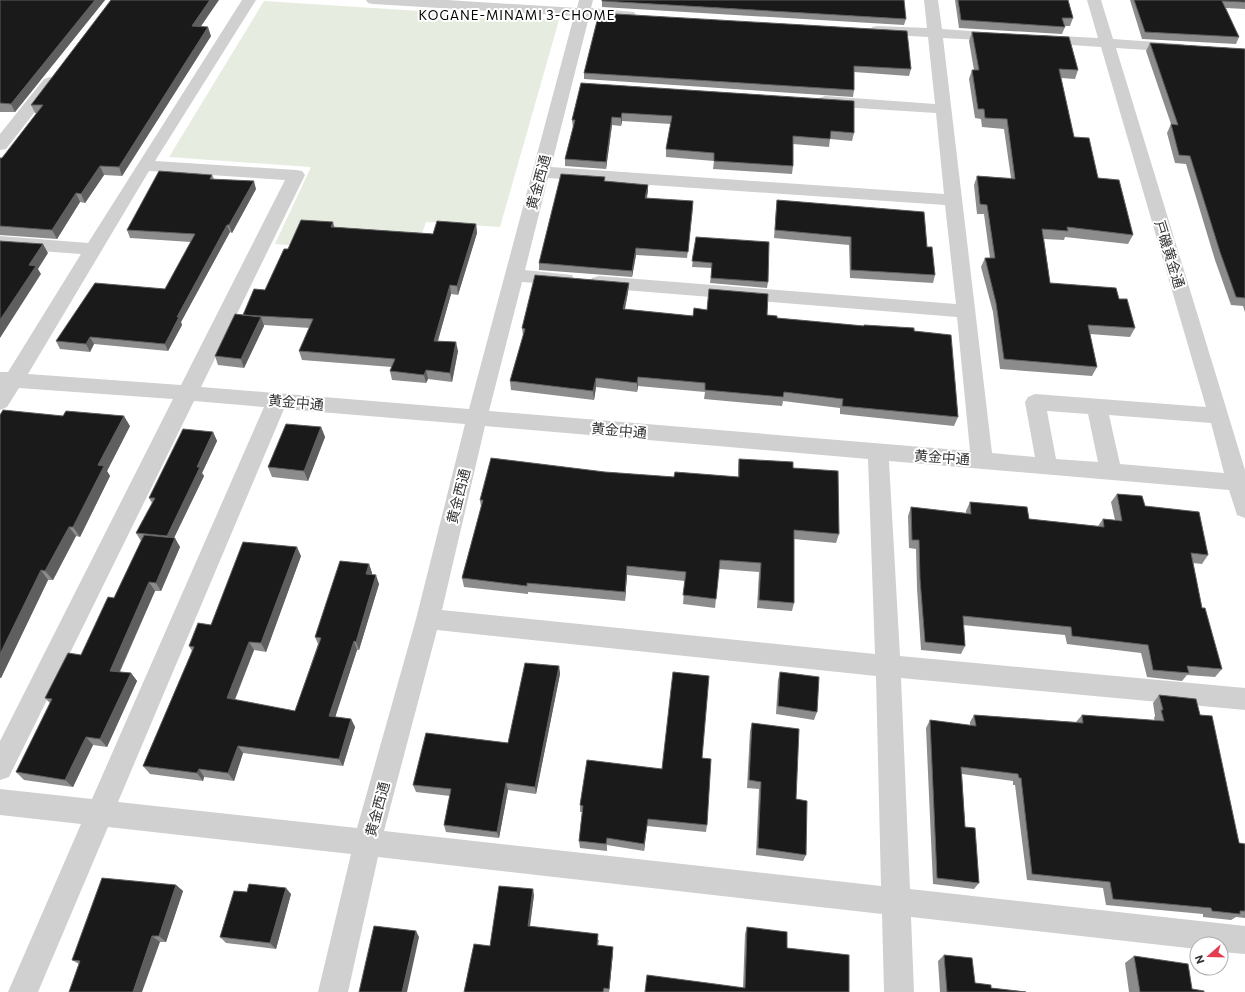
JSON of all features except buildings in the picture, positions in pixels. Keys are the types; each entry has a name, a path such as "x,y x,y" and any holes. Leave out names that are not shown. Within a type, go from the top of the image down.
{"street":[{"path":"0,402 7,380 93,249 249,0"},
{"path":"372,0 584,6 645,16"},
{"path":"930,0 954,200 982,460"},
{"name":"戸磯黄金通","path":"1094,0 1219,416 1241,483 1245,509"},
{"name":"黄金西通","path":"332,992 367,843 428,619 477,417 541,172 572,85 584,6"},
{"path":"864,29 1013,38"},
{"path":"1029,39 1191,48"},
{"path":"0,145 57,73"},
{"path":"809,100 943,108"},
{"path":"0,768 296,175 144,166"},
{"path":"541,172 954,200"},
{"path":"0,242 93,249"},
{"path":"514,275 966,310"},
{"name":"黄金中通","path":"7,380 277,400 878,452 1047,465 1241,483"},
{"path":"23,992 277,400"},
{"path":"1047,465 1036,402 1219,416"},
{"path":"1097,406 1111,471"},
{"path":"878,452 888,666 899,992"},
{"path":"428,619 888,666 1245,699"},
{"path":"0,802 1245,940"}],"shaded area":[{"path":"264,1 559,20 500,227 426,222 414,255 275,244 311,167 169,157"}],"district":[{"name":"KOGANE-MINAMI 3-CHOME","path":"517,15"}]}
